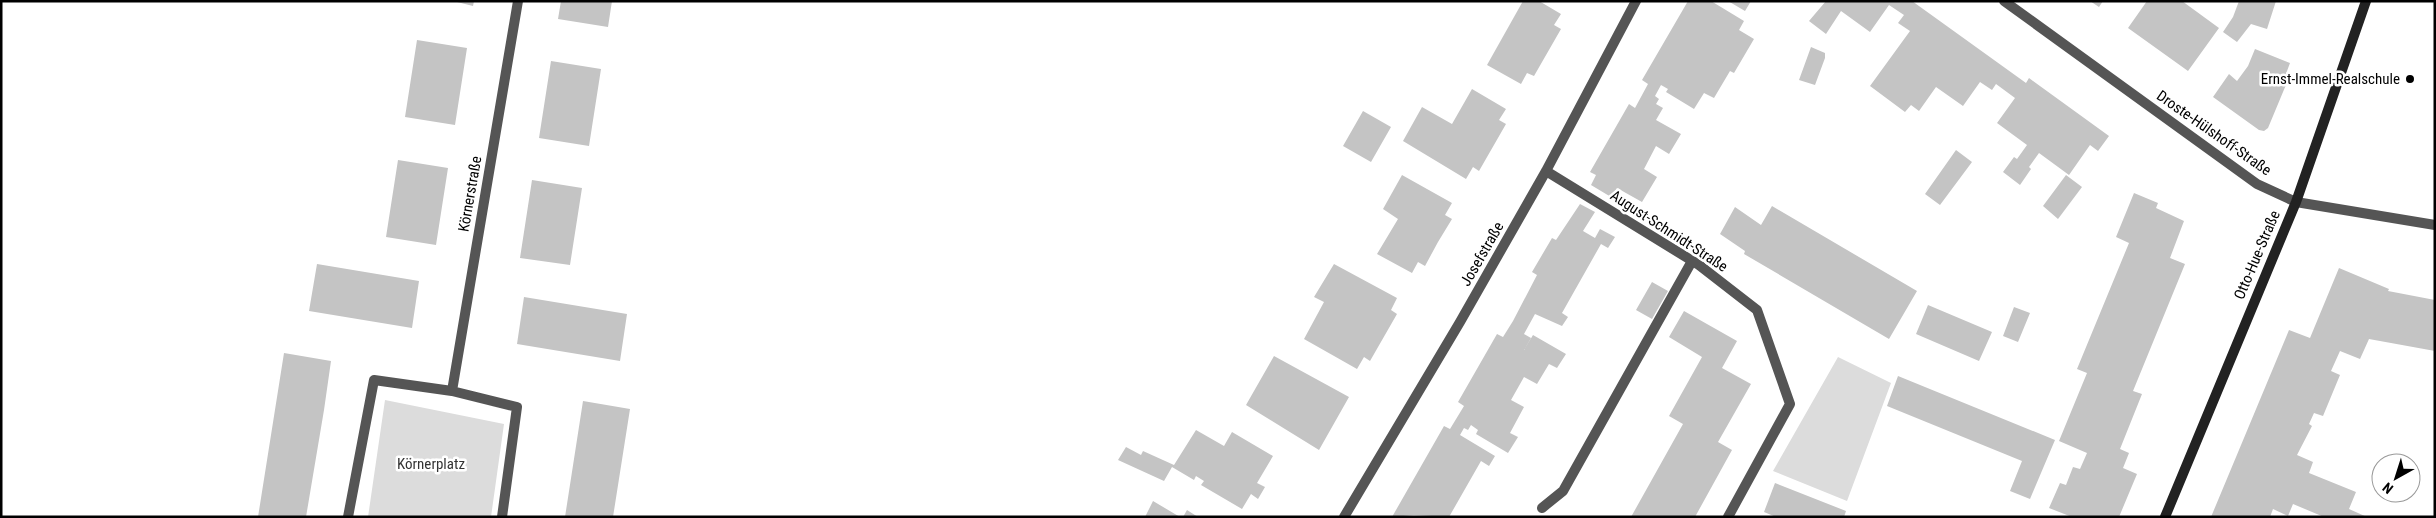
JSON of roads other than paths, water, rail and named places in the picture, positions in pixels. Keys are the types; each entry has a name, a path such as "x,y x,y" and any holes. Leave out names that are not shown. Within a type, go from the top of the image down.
{"street":[{"name":"Körnerstraße","path":"452,391 518,1"},
{"name":"Josefstraße","path":"1344,517 1460,322 1546,172 1636,1"},
{"name":"Droste-Hülshoff-Straße","path":"2004,1 2257,184 2296,202 2435,226"},
{"name":"Otto-Hue-Straße","path":"2165,517 2296,202 2366,1"},
{"name":"August-Schmidt-Straße","path":"1546,172 1692,261 1757,310 1790,404 1729,516"},
{"path":"1542,508 1563,491 1692,261"},
{"path":"348,517 374,380 452,391 517,406 502,517"}],"place":[{"name":"Ernst-Immel-Realschule","path":"2410,79"}],"park label":[{"name":"Körnerplatz","path":"431,464"}]}
